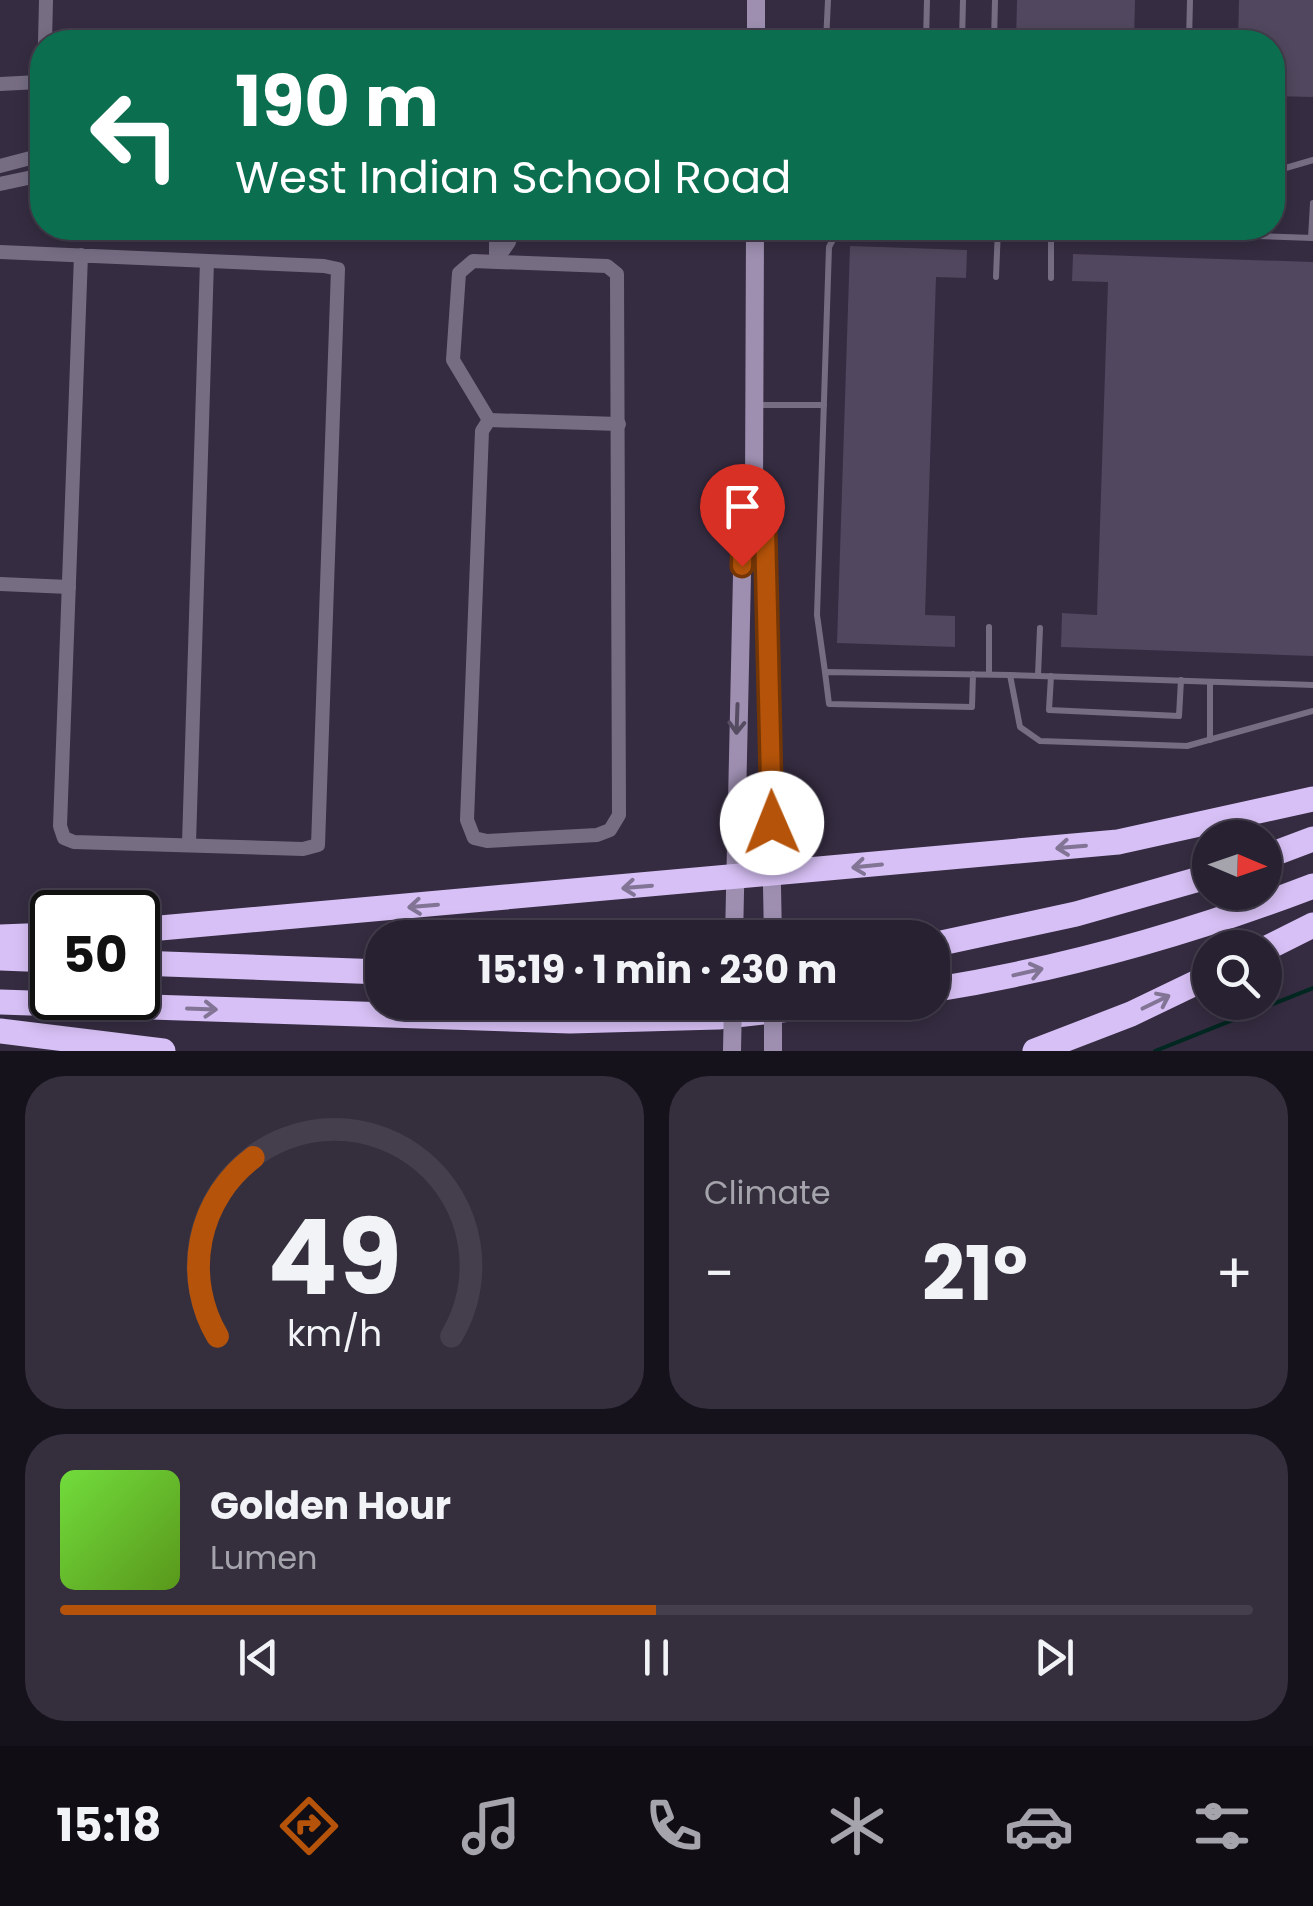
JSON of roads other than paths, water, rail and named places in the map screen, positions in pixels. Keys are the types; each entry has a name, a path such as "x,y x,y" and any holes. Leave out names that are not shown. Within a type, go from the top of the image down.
{"highway":[{"path":"160,929 734,892 773,876 1118,842 1313,800"},
{"path":"1282,851 1313,839"},
{"path":"950,941 1076,914 1192,881"},
{"path":"950,986 1098,955 1206,924 1313,886"},
{"path":"1282,940 1313,925"},
{"path":"0,937 30,935"},
{"path":"0,958 30,959"},
{"path":"160,964 365,971"},
{"path":"1035,1051 1106,1025 1192,984"},
{"path":"0,1002 365,1014"},
{"path":"540,1020 607,1020"},
{"path":"0,1031 163,1051"}],"main road":[{"path":"756,0 756,30"},
{"path":"734,920 743,530 754,493 754,240"},
{"path":"754,493 765,527 774,920"},
{"path":"732,1051 733,1020"},
{"path":"773,1020 773,1051"}],"street":[{"path":"45,30 46,0"},
{"path":"0,84 30,78"},
{"path":"0,166 30,158"},
{"path":"0,184 30,177"},
{"path":"496,240 496,262"},
{"path":"496,262 506,240"},
{"path":"0,252 207,261 338,269 340,304 318,845 303,849 74,842 64,838 60,826 81,256"},
{"path":"188,843 207,261"},
{"path":"473,262 496,262 607,266 617,274 619,815 610,830 597,835 487,841 474,838 466,820 482,431 489,420 453,360 459,273 473,262"},
{"path":"489,420 619,424"},
{"path":"0,584 70,588"}],"lane":[{"path":"827,30 828,0"},
{"path":"926,30 927,0"},
{"path":"962,30 963,0"},
{"path":"994,30 995,0"},
{"path":"1190,0 1190,30"},
{"path":"1285,168 1313,160"},
{"path":"1285,237 1312,238 1313,202"},
{"path":"832,240 829,246 818,615 829,704 972,707 973,674"},
{"path":"996,277 998,240"},
{"path":"1051,240 1051,278"},
{"path":"754,405 824,405"},
{"path":"989,627 989,674"},
{"path":"1038,676 1040,628"},
{"path":"825,672 1313,685"},
{"path":"1010,674 1020,728 1040,740 1187,746 1313,711"},
{"path":"1051,676 1049,710 1180,716 1181,680"},
{"path":"1210,682 1210,740"}],"waterway":[{"path":"1155,1051 1313,988"}]}
